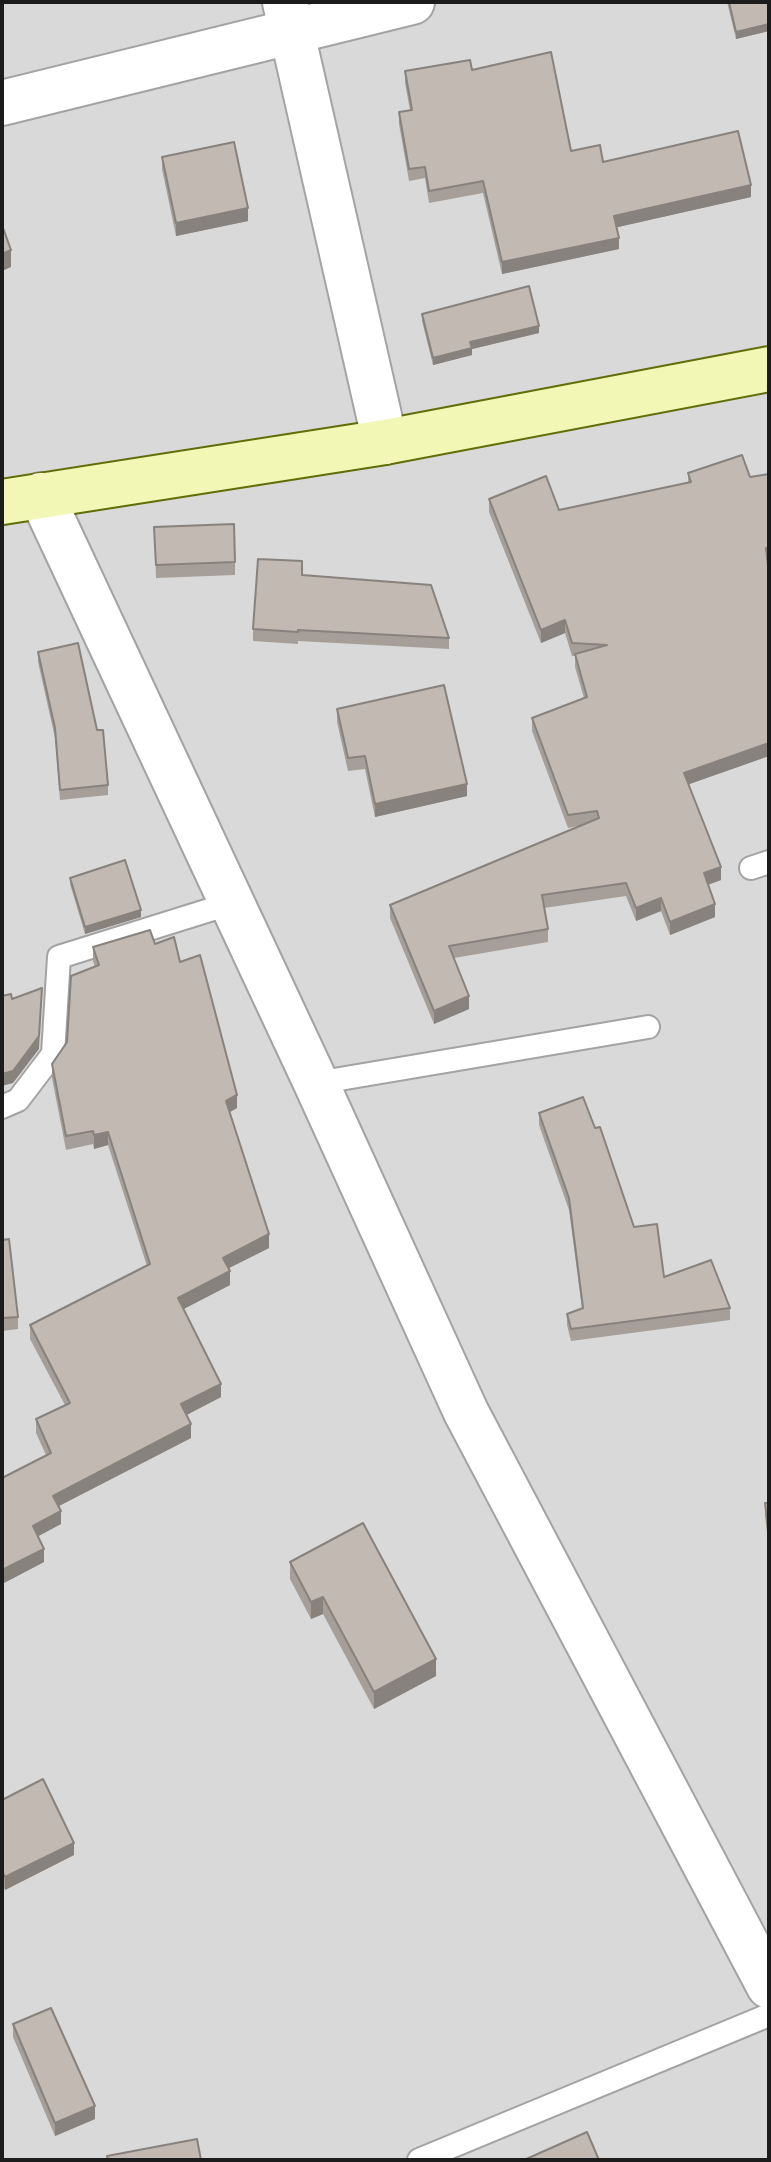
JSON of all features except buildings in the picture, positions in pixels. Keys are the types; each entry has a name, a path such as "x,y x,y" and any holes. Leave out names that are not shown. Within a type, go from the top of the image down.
{"street":[{"path":"2,103 289,17 412,2"},
{"path":"289,17 385,442"},
{"path":"769,369 385,442 22,498 232,903 466,1412 769,1986"}],"lane":[{"path":"2,1107 18,1100 53,1054 59,957 232,903"},
{"path":"316,1083 648,1027"},
{"path":"419,2160 769,2015"}],"shaded area":[{"path":"2,2 769,2 769,2160 2,2160"}]}
